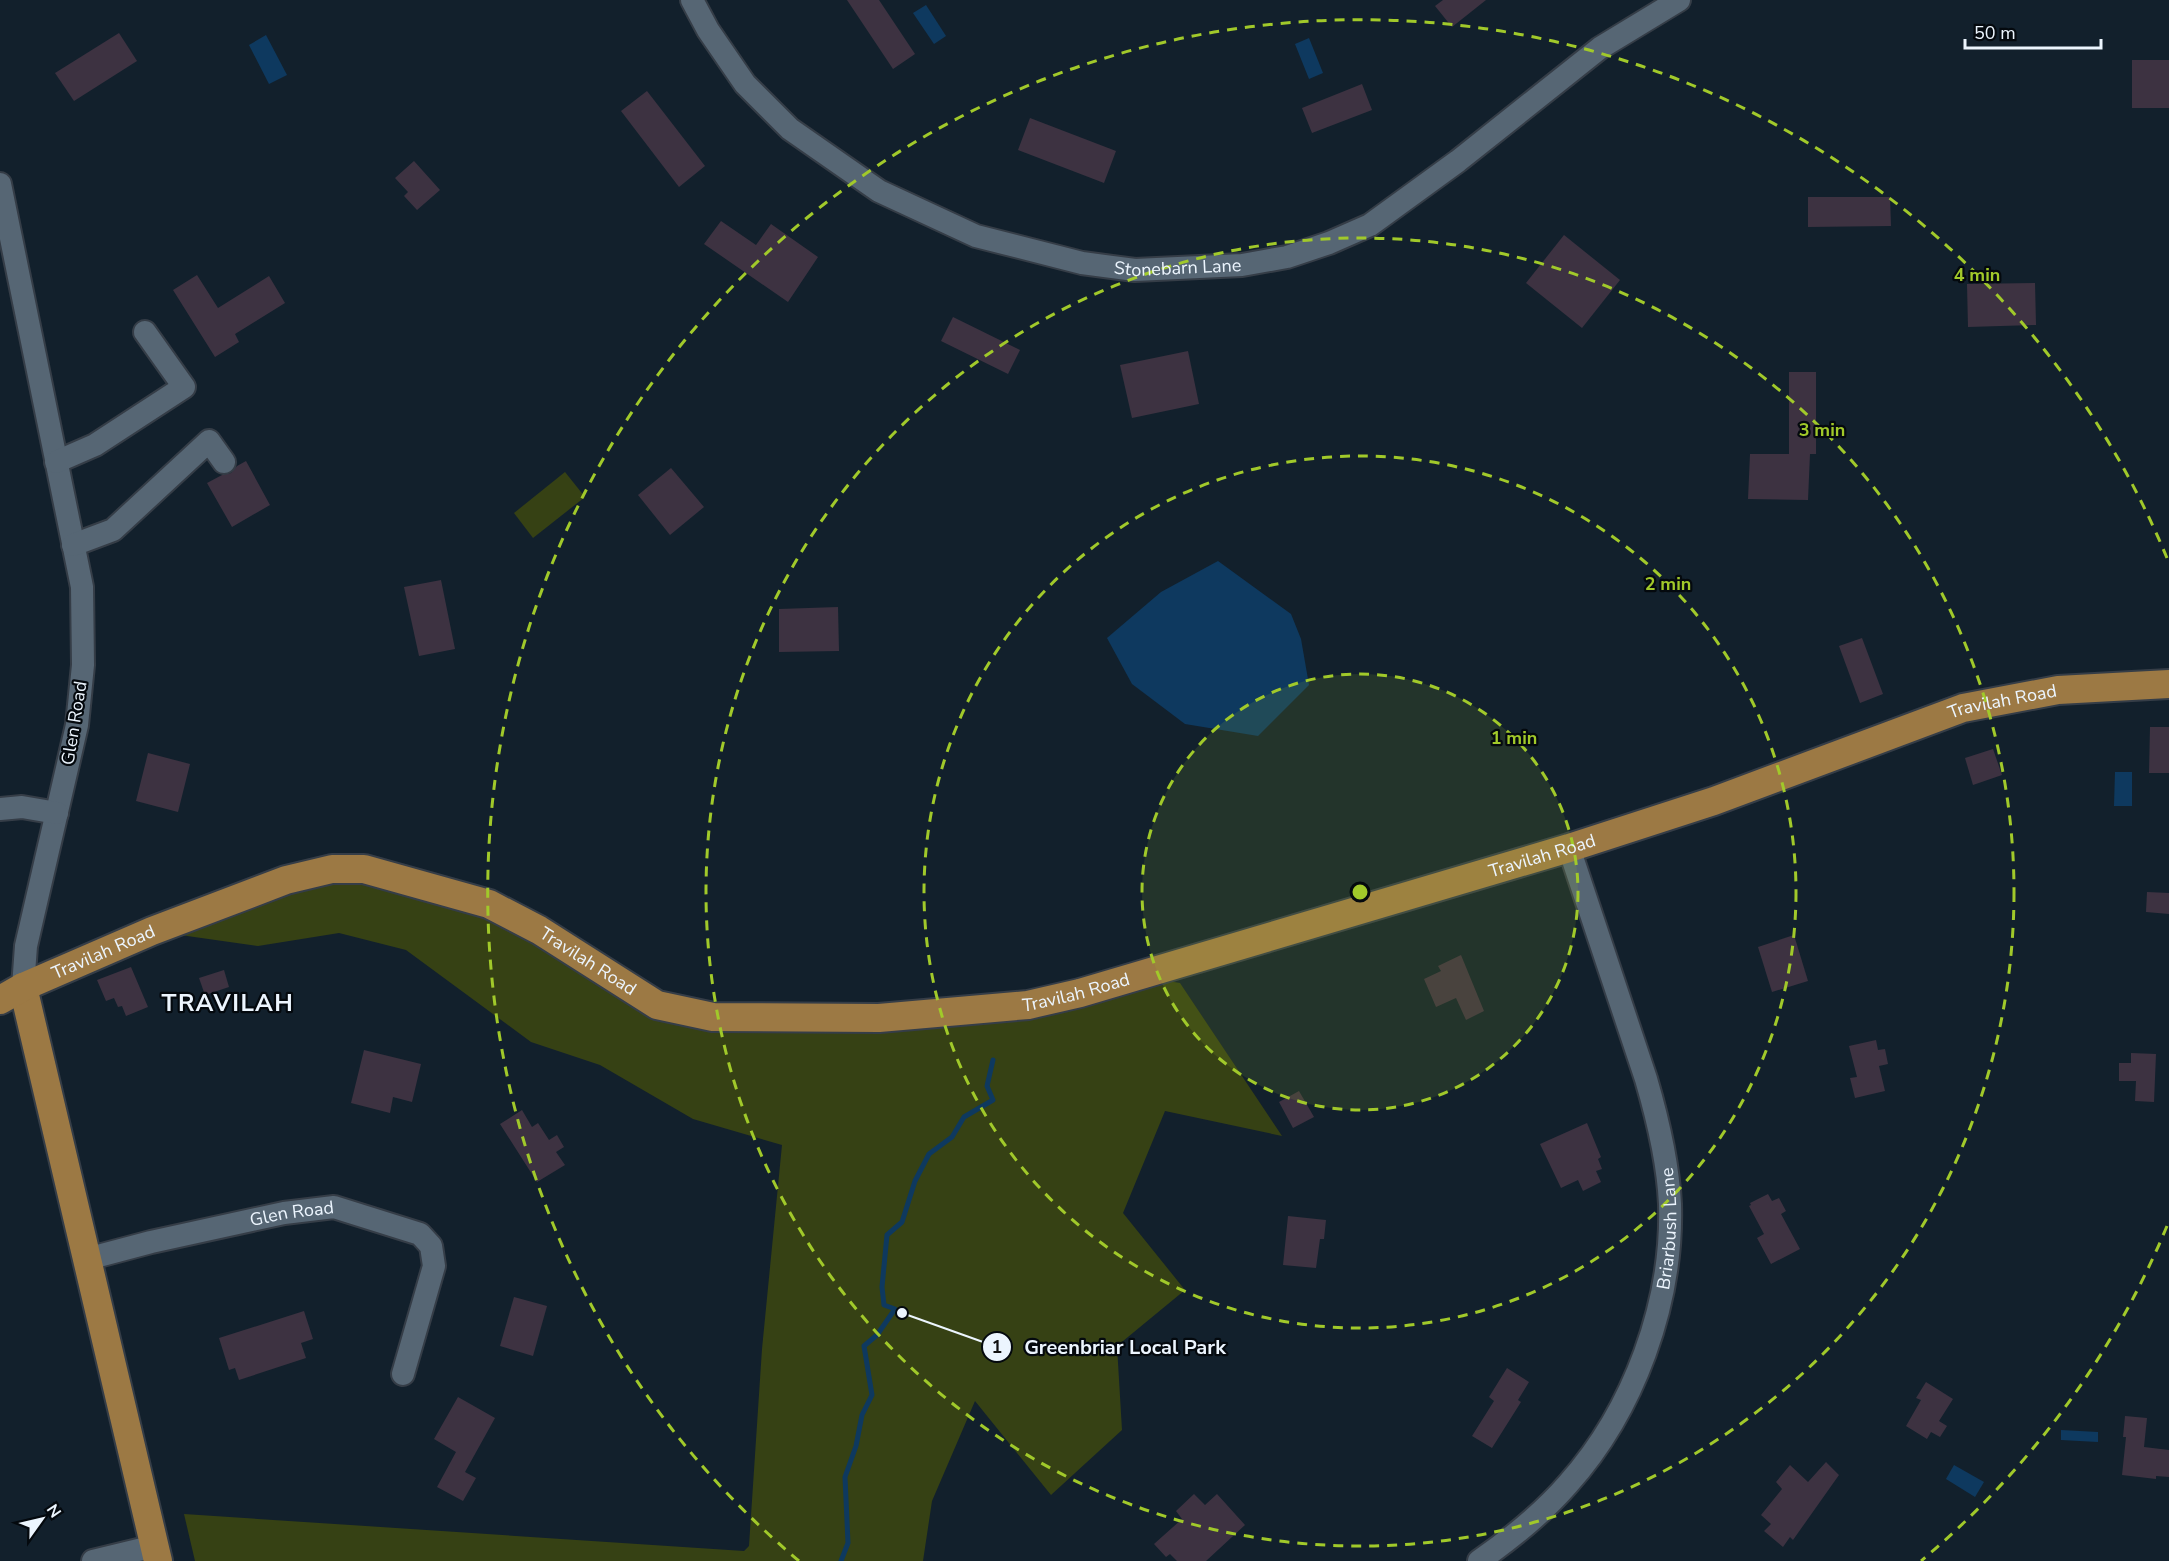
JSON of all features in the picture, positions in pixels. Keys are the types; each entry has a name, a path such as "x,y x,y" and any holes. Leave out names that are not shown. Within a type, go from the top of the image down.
{"main road":[{"name":"Travilah Road","path":"12,994 152,931 286,880 332,869 364,868 489,904 539,930 657,1005 713,1017 879,1018 1028,1005 1080,993 1569,848 1714,801 1963,708 2058,690 2169,684"},
{"name":"Glen Road","path":"12,994 87,1259 157,1554"}],"street":[{"name":"Stonebarn Lane","path":"692,0 708,30 745,84 790,129 879,191 976,236 1082,263 1135,270 1242,265 1287,257 1329,243 1370,225 1458,161 1600,48 1679,0"},
{"name":"Glen Road","path":"0,184 82,587 83,665 78,725 26,946 12,994"},
{"path":"56,462 95,445 184,387 145,332"},
{"path":"73,545 113,530 209,441 224,462"},
{"path":"0,809 22,807 57,813"},
{"name":"Briarbush Lane","path":"1479,1561 1536,1517 1570,1482 1597,1448 1637,1373 1657,1317 1669,1242 1670,1204 1666,1161 1657,1116 1569,848"},
{"name":"Glen Road","path":"87,1259 151,1242 284,1213 334,1207 420,1234 431,1246 434,1266 403,1374"},
{"path":"93,1561 157,1554"}],"green space":[{"path":"565,472 585,497 533,538 514,513"},
{"path":"332,869 489,904 657,1005 879,1018 1138,976 1180,983 1282,1136 1165,1111 1123,1213 1185,1290 1117,1346 1122,1430 1051,1495 975,1401 932,1501 923,1561 195,1561 184,1514 744,1551 749,1546 762,1349 782,1145 693,1119 600,1065 531,1042 406,950 339,933 258,946 152,931"}],"water":[{"path":"926,5 946,36 934,44 913,13"},
{"path":"266,35 287,75 269,84 249,45"},
{"path":"1309,38 1323,73 1309,79 1295,44"},
{"path":"1218,561 1291,614 1301,639 1309,685 1258,736 1185,724 1132,684 1107,638 1161,592"},
{"path":"2115,772 2132,772 2132,806 2114,806"},
{"path":"2061,1430 2098,1432 2098,1442 2061,1440"},
{"path":"1954,1465 1984,1482 1975,1497 1946,1479"}],"building":[{"path":"847,0 879,0 915,54 893,69"},
{"path":"1443,0 1486,0 1452,27 1435,6"},
{"path":"119,33 137,61 74,101 55,73"},
{"path":"2132,60 2169,60 2169,108 2132,108"},
{"path":"1362,84 1372,110 1312,133 1302,108"},
{"path":"647,91 705,166 679,187 621,111"},
{"path":"1030,118 1116,151 1104,183 1018,150"},
{"path":"414,161 440,190 417,210 404,196 408,192 395,178"},
{"path":"1808,197 1890,197 1891,226 1808,227"},
{"path":"721,221 756,245 771,224 818,257 788,302 704,244"},
{"path":"1564,235 1620,280 1582,328 1526,283"},
{"path":"197,275 218,308 269,276 285,303 235,334 239,342 215,357 173,290"},
{"path":"2035,283 2036,325 1968,327 1967,284"},
{"path":"953,317 1020,350 1008,374 941,341"},
{"path":"1188,351 1199,404 1132,418 1120,365"},
{"path":"1789,372 1816,372 1816,454 1810,454 1808,500 1748,499 1750,454 1789,454"},
{"path":"246,461 270,505 232,527 207,483 231,473"},
{"path":"671,468 704,507 670,535 638,495"},
{"path":"441,580 455,649 419,656 404,587"},
{"path":"838,607 839,651 779,652 779,609"},
{"path":"1862,638 1883,694 1860,703 1839,646"},
{"path":"2150,727 2169,727 2169,773 2149,773"},
{"path":"1993,749 2002,775 1973,785 1965,758"},
{"path":"148,753 190,764 178,812 136,801"},
{"path":"2147,892 2169,893 2169,914 2146,912"},
{"path":"1794,935 1808,981 1772,992 1758,947"},
{"path":"1461,955 1484,1011 1466,1020 1456,998 1436,1007 1424,979 1441,971 1438,966"},
{"path":"131,967 148,1007 126,1016 122,1006 118,1007 114,998 106,1001 97,980"},
{"path":"224,970 229,987 205,995 199,978"},
{"path":"1876,1040 1878,1050 1885,1049 1888,1064 1879,1066 1885,1091 1855,1098 1850,1078 1857,1077 1849,1046"},
{"path":"364,1050 421,1064 412,1102 393,1097 390,1113 351,1103"},
{"path":"2131,1053 2156,1054 2154,1102 2135,1101 2136,1081 2119,1081 2119,1063 2131,1063"},
{"path":"1299,1091 1314,1117 1293,1128 1279,1102"},
{"path":"522,1110 532,1127 538,1123 549,1140 557,1135 564,1147 556,1152 565,1165 537,1182 500,1124"},
{"path":"1587,1123 1601,1157 1598,1159 1602,1169 1596,1171 1601,1182 1583,1191 1578,1180 1561,1188 1540,1144"},
{"path":"1768,1194 1772,1201 1779,1198 1786,1211 1781,1214 1800,1249 1771,1264 1757,1238 1764,1234 1749,1206 1750,1203"},
{"path":"1288,1216 1326,1220 1324,1239 1320,1239 1316,1268 1283,1265"},
{"path":"514,1297 547,1306 533,1356 500,1346"},
{"path":"304,1311 313,1339 301,1343 306,1358 239,1380 235,1368 229,1370 219,1338"},
{"path":"1507,1368 1529,1382 1518,1400 1521,1402 1492,1448 1472,1436 1494,1401 1489,1397"},
{"path":"1926,1382 1953,1399 1939,1421 1947,1426 1940,1437 1931,1432 1927,1439 1906,1426 1921,1400 1916,1398"},
{"path":"458,1397 495,1418 465,1472 476,1478 463,1501 437,1487 456,1452 434,1439"},
{"path":"2125,1416 2147,1418 2144,1447 2169,1450 2169,1477 2156,1476 2156,1479 2122,1475 2126,1437 2123,1437"},
{"path":"1826,1462 1839,1475 1793,1540 1790,1537 1783,1547 1764,1531 1771,1524 1761,1515 1782,1489 1776,1482 1790,1465 1808,1482"},
{"path":"1194,1494 1205,1505 1217,1494 1245,1525 1206,1561 1177,1561 1170,1554 1166,1557 1154,1544 1182,1519 1176,1511"}],"waterway":[{"path":"841,1561 848,1543 845,1477 856,1446 862,1415 872,1395 864,1346 877,1335 895,1309 884,1305 882,1287 887,1235 902,1222 915,1181 929,1154 952,1137 964,1117 993,1100 987,1086 993,1060"}],"place":[{"name":"Greenbriar Local Park","path":"902,1313"}],"district":[{"name":"TRAVILAH","path":"228,1003"}]}
